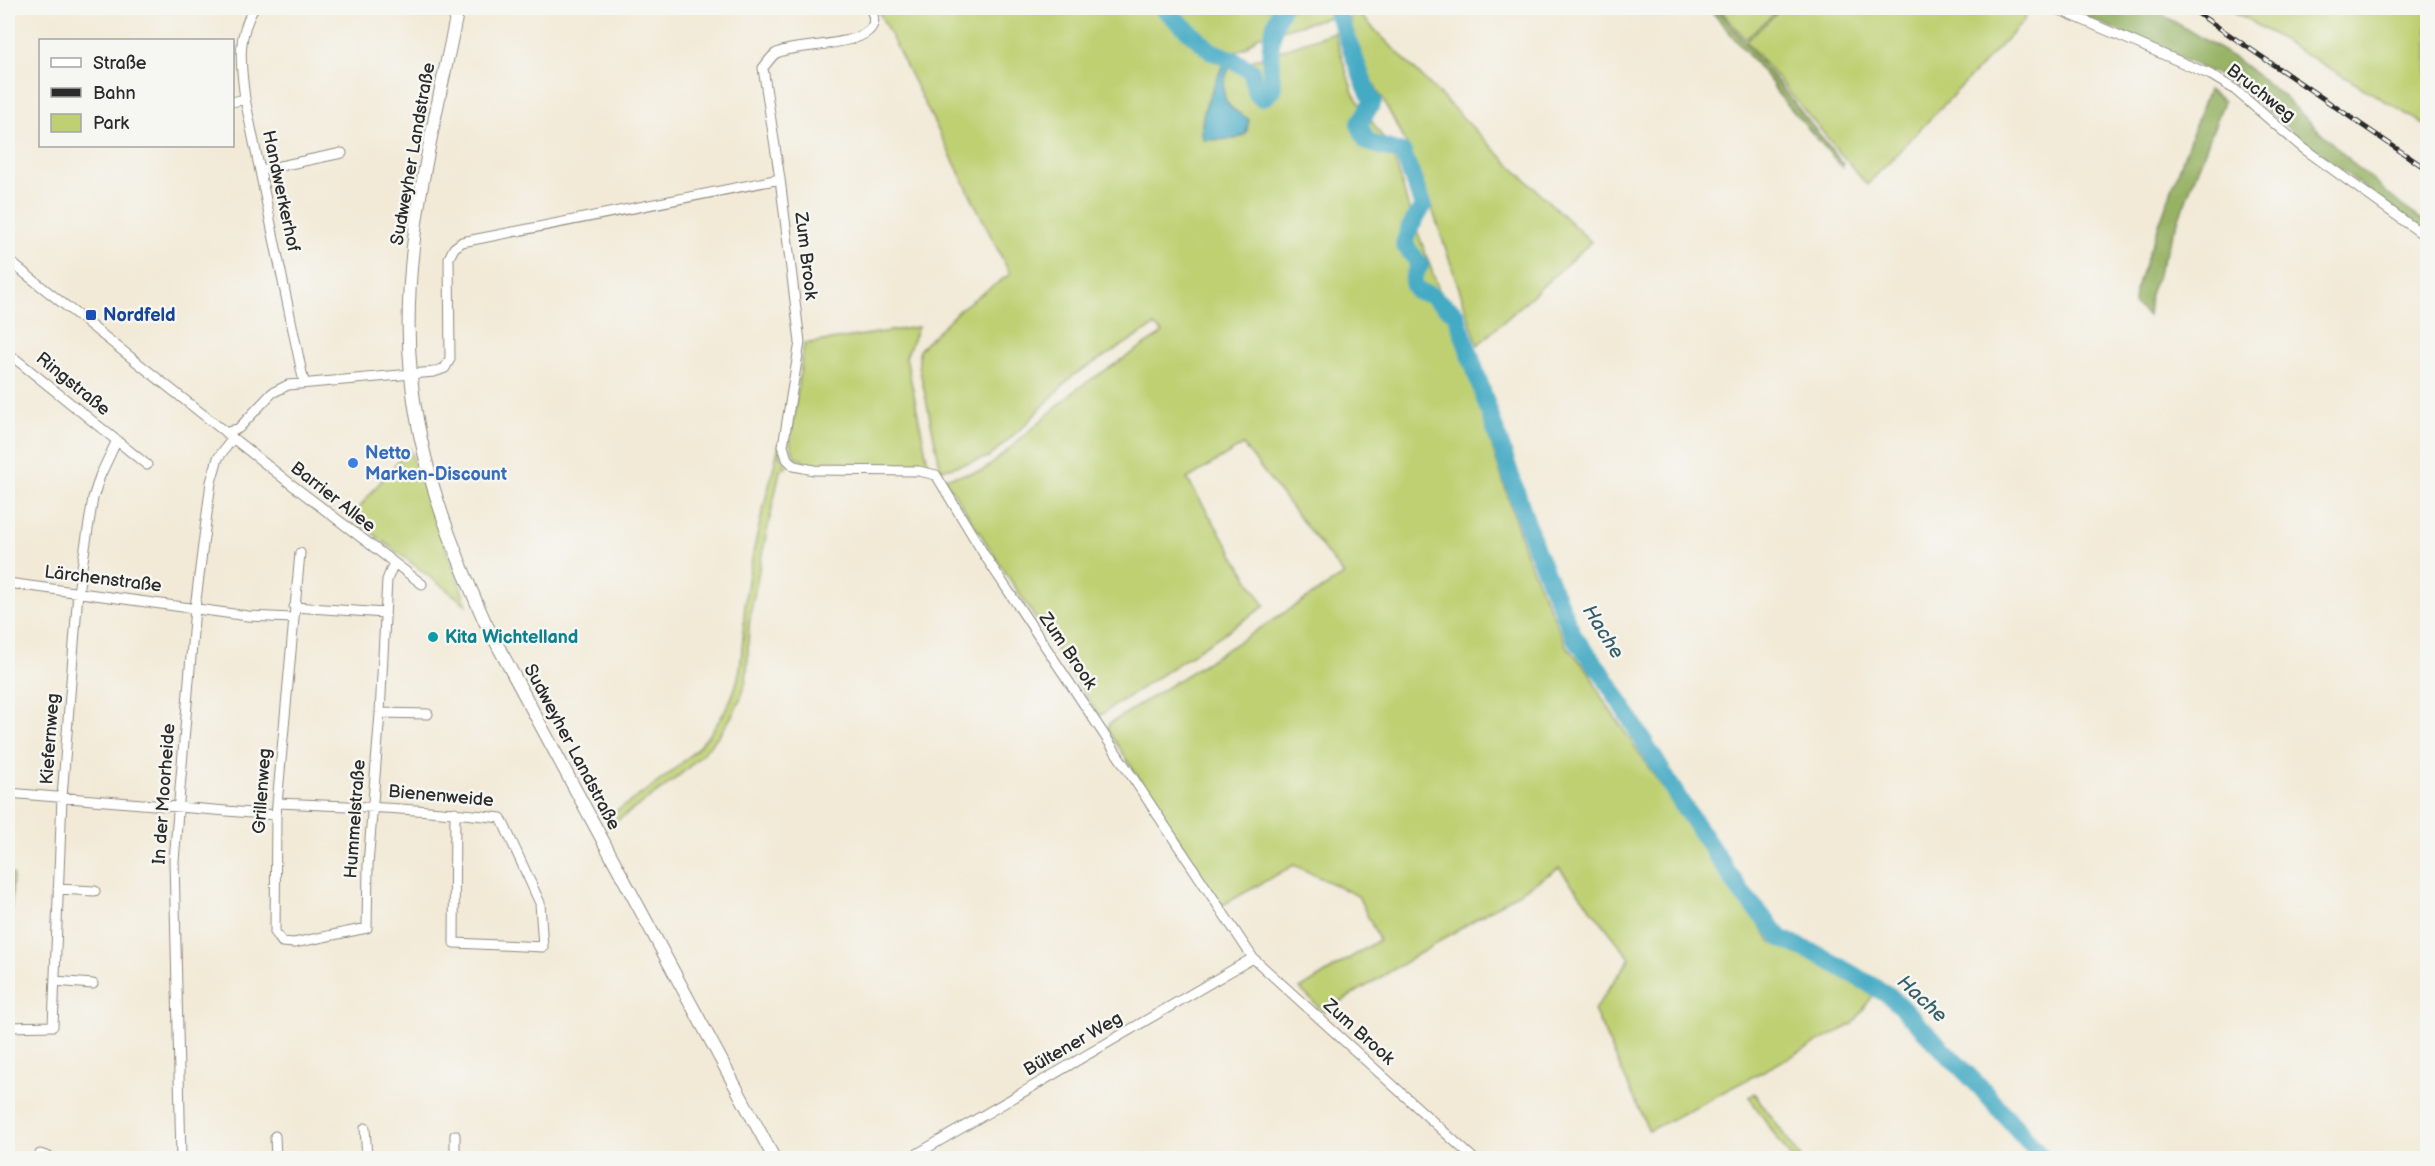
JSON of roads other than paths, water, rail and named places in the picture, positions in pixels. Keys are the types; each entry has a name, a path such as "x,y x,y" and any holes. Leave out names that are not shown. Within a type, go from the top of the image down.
{"main road":[{"name":"Sudweyher Landstraße","path":"458,8 424,171 417,217 409,318 411,376 424,456 456,556 485,622 774,1158"}],"street":[{"name":"Handwerkerhof","path":"254,8 247,20 241,48 240,59 245,99 304,383"},
{"name":"Zum Brook","path":"870,8 873,13 873,25 868,32 855,38 776,53 763,68 780,179 800,342 783,446 787,459 794,466 814,470 919,471 936,475 985,556 1253,958 1473,1158"},
{"name":"Bruchweg","path":"2055,8 2211,75 2234,89 2303,148 2427,238"},
{"path":"234,102 245,99"},
{"path":"261,170 342,153"},
{"path":"230,435 272,393 288,385 411,376 445,368 450,359 449,258 454,248 462,242 780,179"},
{"name":"Barrier Allee","path":"8,260 393,565 422,584"},
{"name":"Ringstraße","path":"8,356 13,357 147,465"},
{"name":"In der Moorheide","path":"181,1158 174,861 195,608 212,476 230,435"},
{"name":"Ringstraße","path":"78,592 93,498 100,476 117,440"},
{"name":"Grillenweg","path":"300,554 276,815 275,932 282,942 294,943 367,928"},
{"name":"Hummelstraße","path":"367,928 372,806 380,713 387,580 393,565"},
{"name":"Lärchenstraße","path":"8,583 248,616 293,618"},
{"name":"Kiefernweg","path":"8,1027 53,1026 62,797 78,592"},
{"path":"294,607 385,613"},
{"path":"380,713 428,714"},
{"path":"8,793 276,815"},
{"name":"Bienenweide","path":"277,803 372,806 455,813 501,818 540,903 543,946 454,943 455,813"},
{"path":"58,888 95,891"},
{"name":"Bültener Weg","path":"910,1158 1253,958"},
{"path":"55,981 93,984"},
{"path":"364,1128 367,1158"},
{"path":"455,1135 455,1158"},
{"path":"275,1136 276,1158"},
{"path":"40,1154 52,1158"}],"water":[{"path":"1211,51 1233,60 1225,80 1224,94 1230,107 1249,120 1246,134 1236,139 1203,140 1202,119 1223,63"}],"waterway":[{"name":"Hache","path":"1163,8 1211,51 1251,71 1257,94 1261,98 1273,89 1272,37 1282,8"},
{"name":"Hache","path":"1334,8 1373,101 1359,124 1367,142 1403,153 1423,206 1409,229 1404,244 1420,265 1414,278 1415,287 1417,291 1430,295 1456,314 1536,550 1574,637 1602,673 1682,804 1741,892 1782,939 1819,955 1890,996 1979,1086 2043,1158"}],"railway":[{"path":"2190,8 2428,170"}],"place":[{"name":"Nordfeld","path":"91,315"},
{"name":"Netto Marken-Discount","path":"353,463"},
{"name":"Kita Wichtelland","path":"433,637"}]}
